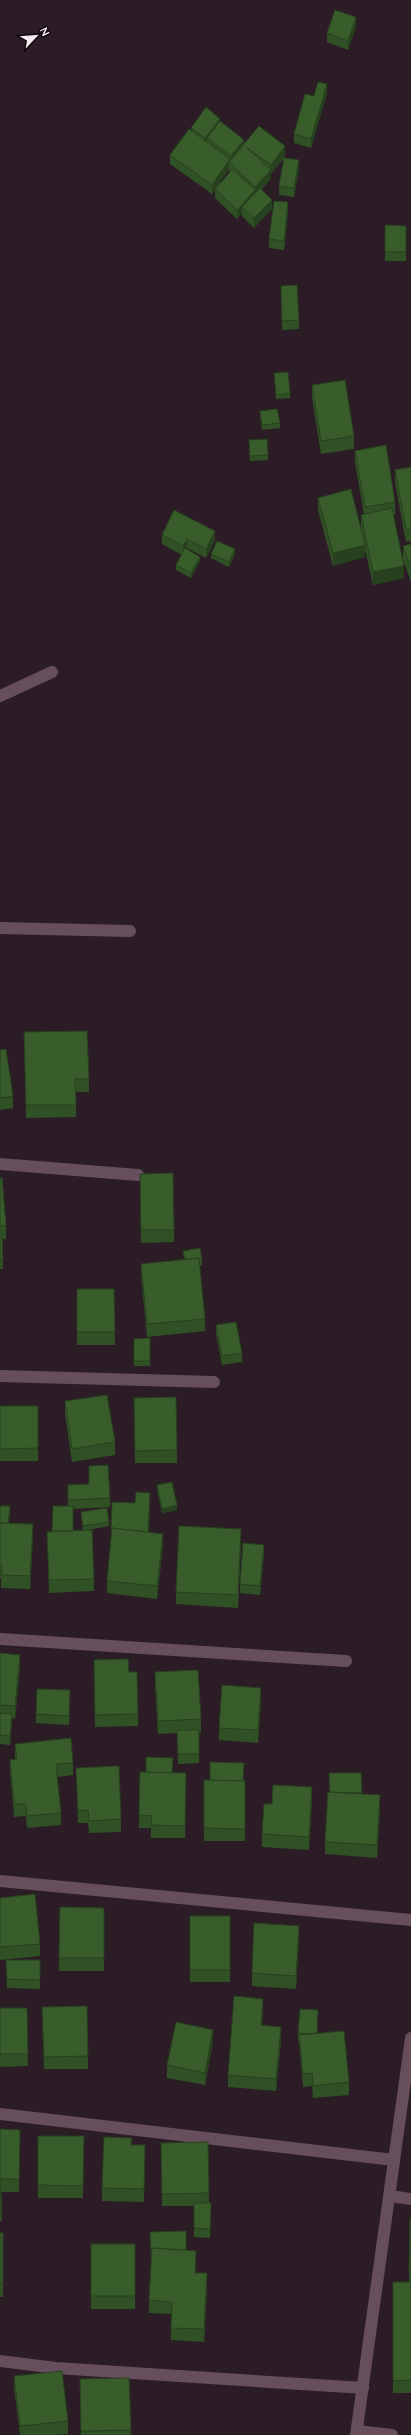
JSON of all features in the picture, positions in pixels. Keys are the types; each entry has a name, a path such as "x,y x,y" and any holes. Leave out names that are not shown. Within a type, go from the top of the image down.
{"street":[{"path":"0,696 52,672"},
{"path":"0,928 130,931"},
{"path":"0,1164 138,1175"},
{"path":"0,1376 214,1382"},
{"path":"0,1639 346,1661"},
{"path":"0,1881 411,1920"},
{"path":"392,2435 357,2433 411,2038"},
{"path":"0,2114 394,2160"},
{"path":"390,2196 411,2199"},
{"path":"0,2361 64,2368 363,2388"}],"building":[{"path":"335,10 356,17 348,41 327,33"},
{"path":"318,82 327,84 311,139 294,134 305,94 314,96"},
{"path":"206,107 220,119 205,138 191,128"},
{"path":"220,121 244,140 231,156 207,138"},
{"path":"259,126 285,146 271,165 247,148 271,170 255,187 229,162"},
{"path":"189,129 230,159 212,185 170,155"},
{"path":"284,158 299,160 294,188 279,186"},
{"path":"233,169 255,190 237,210 215,189"},
{"path":"260,188 272,200 254,218 242,207"},
{"path":"274,201 288,202 284,241 269,239"},
{"path":"385,225 406,226 406,252 385,252"},
{"path":"297,285 299,320 282,321 281,286"},
{"path":"288,372 290,393 276,395 274,373"},
{"path":"345,380 354,436 321,441 312,385"},
{"path":"277,409 280,423 262,425 260,411"},
{"path":"267,439 268,455 250,456 249,440"},
{"path":"386,445 395,502 365,507 355,451"},
{"path":"411,467 411,528 406,529 395,470"},
{"path":"351,489 365,545 333,553 318,498"},
{"path":"392,508 404,566 373,572 361,515"},
{"path":"174,510 215,531 206,549 187,539 183,546 162,535"},
{"path":"217,541 235,549 229,562 211,554"},
{"path":"411,544 411,569 403,546"},
{"path":"185,548 200,557 191,573 176,565"},
{"path":"87,1031 89,1079 75,1079 76,1105 26,1105 24,1032"},
{"path":"6,1049 13,1096 0,1098 0,1050"},
{"path":"173,1173 174,1230 141,1230 140,1174"},
{"path":"2,1177 6,1226 0,1226 0,1178"},
{"path":"0,1234 2,1234 3,1260 0,1260"},
{"path":"200,1248 202,1260 199,1261 199,1258 185,1259 183,1251"},
{"path":"199,1258 205,1319 147,1324 141,1264"},
{"path":"77,1289 114,1289 115,1332 77,1332"},
{"path":"236,1322 242,1353 222,1356 216,1325"},
{"path":"150,1338 150,1361 134,1361 134,1339"},
{"path":"107,1395 115,1442 72,1449 65,1401"},
{"path":"176,1397 177,1450 135,1451 134,1398"},
{"path":"0,1406 38,1406 38,1448 0,1449"},
{"path":"108,1465 110,1498 68,1500 68,1485 89,1484 89,1466"},
{"path":"172,1482 177,1505 162,1509 157,1485"},
{"path":"136,1492 150,1493 148,1532 112,1528 111,1531 112,1502 135,1503"},
{"path":"0,1506 10,1506 8,1523 0,1523"},
{"path":"53,1506 73,1506 73,1531 52,1531"},
{"path":"107,1508 109,1522 83,1526 81,1512"},
{"path":"0,1523 33,1524 30,1576 1,1575"},
{"path":"179,1526 241,1529 238,1595 176,1592"},
{"path":"112,1528 163,1534 157,1586 107,1581"},
{"path":"92,1530 94,1579 49,1580 47,1532"},
{"path":"243,1543 264,1545 260,1586 240,1584"},
{"path":"0,1653 20,1655 15,1706 0,1705"},
{"path":"128,1659 129,1672 137,1672 138,1714 95,1715 94,1660"},
{"path":"198,1670 201,1719 158,1721 155,1672"},
{"path":"222,1685 261,1688 258,1730 219,1728"},
{"path":"37,1689 70,1690 69,1716 36,1714"},
{"path":"0,1713 12,1714 10,1736 0,1735"},
{"path":"177,1730 199,1730 199,1754 178,1754"},
{"path":"71,1738 73,1763 56,1764 61,1813 27,1816 26,1804 14,1804 10,1760 17,1759 15,1744"},
{"path":"146,1757 173,1758 172,1773 146,1772"},
{"path":"210,1762 244,1763 243,1781 210,1780"},
{"path":"119,1766 121,1819 89,1821 88,1810 78,1811 76,1768"},
{"path":"140,1772 186,1773 185,1826 151,1825 152,1816 139,1815"},
{"path":"329,1773 361,1773 362,1793 330,1792"},
{"path":"204,1780 245,1781 245,1829 204,1828"},
{"path":"273,1785 312,1787 309,1837 262,1834 264,1804 272,1804"},
{"path":"328,1792 380,1795 377,1845 325,1842"},
{"path":"35,1894 40,1944 0,1947 0,1898"},
{"path":"60,1907 104,1908 104,1958 59,1958"},
{"path":"190,1916 230,1916 230,1970 190,1970"},
{"path":"254,1923 299,1926 296,1976 252,1973"},
{"path":"6,1960 40,1960 40,1980 7,1979"},
{"path":"234,1996 263,1999 261,2025 281,2027 276,2079 228,2075"},
{"path":"87,2006 88,2056 44,2057 42,2007"},
{"path":"0,2008 27,2008 28,2054 0,2054"},
{"path":"300,2009 318,2010 317,2033 298,2033"},
{"path":"176,2022 213,2030 205,2073 167,2065"},
{"path":"344,2031 349,2082 313,2086 312,2073 303,2074 299,2035"},
{"path":"0,2129 20,2130 19,2179 0,2179"},
{"path":"38,2136 84,2136 83,2186 38,2185"},
{"path":"104,2137 132,2138 131,2145 145,2145 144,2189 102,2188"},
{"path":"208,2142 209,2193 162,2194 161,2143"},
{"path":"0,2183 2,2209 0,2209"},
{"path":"194,2203 211,2203 210,2229 194,2228"},
{"path":"410,2218 411,2272 409,2272"},
{"path":"186,2231 186,2250 152,2248 151,2251 150,2232"},
{"path":"0,2233 3,2233 3,2284 0,2284"},
{"path":"91,2244 135,2244 135,2296 91,2296"},
{"path":"152,2248 196,2251 195,2273 207,2273 204,2329 171,2328 172,2302 149,2300"},
{"path":"393,2282 411,2282 411,2380 393,2381"},
{"path":"62,2371 68,2421 20,2426 14,2376"},
{"path":"129,2378 131,2430 81,2431 80,2379"}]}
